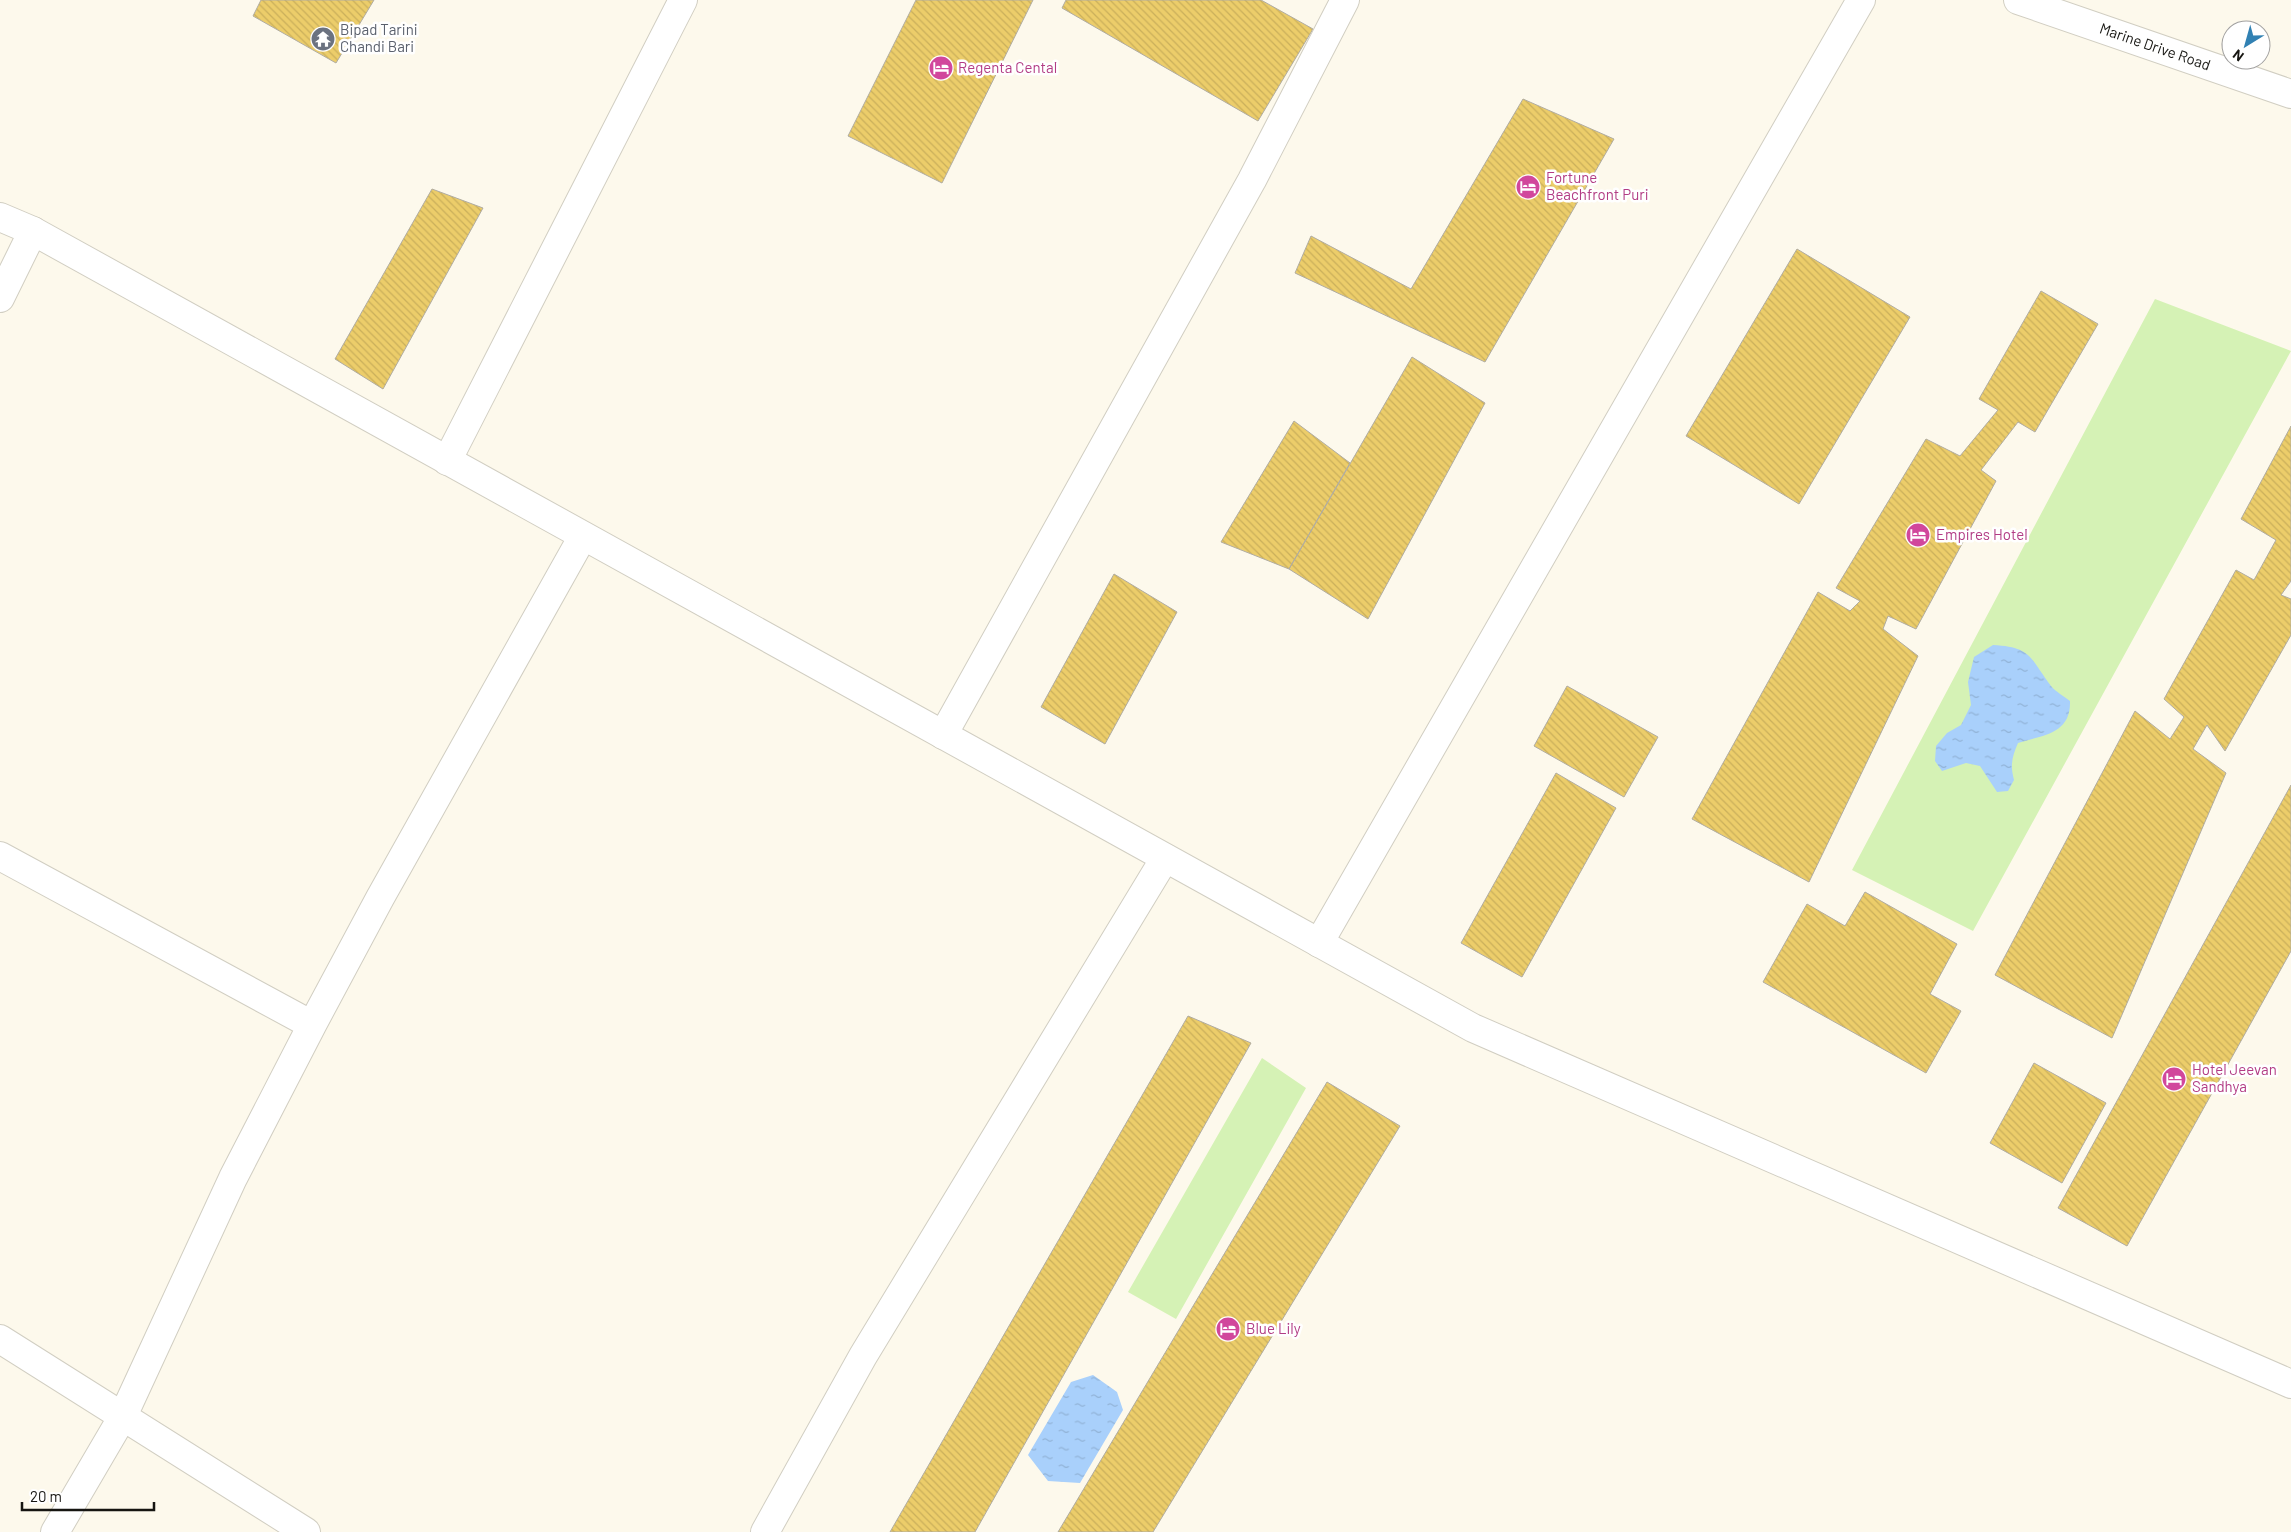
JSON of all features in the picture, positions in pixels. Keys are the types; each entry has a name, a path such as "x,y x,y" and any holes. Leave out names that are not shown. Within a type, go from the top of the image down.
{"main road":[{"path":"447,461 683,0"},
{"path":"943,735 1252,180 1346,0"},
{"path":"1319,942 1861,0"},
{"name":"Marine Drive Road","path":"2018,0 2291,94"},
{"path":"0,217 33,232 1473,1028 2291,1384"},
{"path":"0,298 33,232"},
{"path":"55,1532 123,1416 233,1178 312,1025 385,890 583,536"},
{"path":"0,856 312,1025"},
{"path":"765,1532 863,1356 1165,858"},
{"path":"0,1338 306,1532"}],"green space":[{"path":"2155,299 2291,351 1973,931 1852,870"},
{"path":"1262,1058 1306,1088 1176,1319 1128,1292"}],"water":[{"path":"1993,645 2016,648 2023,651 2034,661 2053,688 2070,701 2069,712 2061,727 2046,735 2018,743 2012,761 2014,780 2008,791 1997,792 1980,766 1966,763 1942,771 1935,761 1936,746 1947,733 1961,725 1971,705 1968,682 1974,657"},
{"path":"1093,1375 1117,1392 1123,1410 1080,1483 1048,1481 1028,1455 1071,1382"}],"building":[{"name":"Bipad Tarini Chandi Bari","path":"261,0 374,0 336,63 253,16"},
{"name":"Regenta Cental","path":"916,0 1033,0 942,183 848,136"},
{"path":"1066,0 1261,0 1313,29 1258,121 1062,8"},
{"name":"Fortune Beachfront Puri","path":"1523,99 1614,139 1485,362 1295,273 1311,236 1411,289"},
{"path":"432,189 483,208 383,389 335,359"},
{"path":"1797,249 1910,317 1799,504 1686,436"},
{"name":"Empires Hotel","path":"2041,291 2098,324 2035,432 2018,422 1981,470 1996,481 1916,629 1888,616 1883,629 1918,656 1809,882 1692,819 1818,592 1850,611 1860,601 1836,588 1926,439 1960,456 1998,410 1979,399"},
{"path":"1412,357 1485,403 1368,619 1289,569"},
{"path":"1294,421 1350,463 1289,569 1221,542"},
{"path":"2291,426 2291,581 2281,595 2291,599 2291,635 2225,751 2207,725 2193,749 2226,773 2112,1038 1995,975 2135,711 2170,739 2184,717 2164,699 2236,570 2254,580 2276,540 2241,519"},
{"path":"1114,574 1177,612 1105,744 1041,707"},
{"path":"1567,686 1658,737 1624,797 1534,746"},
{"path":"1556,773 1616,808 1522,977 1461,943"},
{"name":"Hotel Jeevan Sandhya","path":"2291,785 2291,951 2127,1246 2058,1208"},
{"path":"1865,892 1957,944 1930,994 1961,1011 1926,1073 1763,982 1807,904 1845,926"},
{"path":"1188,1016 1251,1043 975,1532 890,1532"},
{"path":"2034,1063 2106,1103 2062,1183 1990,1143"},
{"name":"Blue Lily","path":"1327,1082 1400,1126 1153,1532 1058,1532"}],"place":[{"name":"Bipad Tarini Chandi Bari","path":"323,39"},
{"name":"Regenta Cental","path":"941,68"},
{"name":"Fortune Beachfront Puri","path":"1528,187"},
{"name":"Empires Hotel","path":"1918,535"},
{"name":"Hotel Jeevan Sandhya","path":"2174,1079"},
{"name":"Blue Lily","path":"1228,1329"}]}
